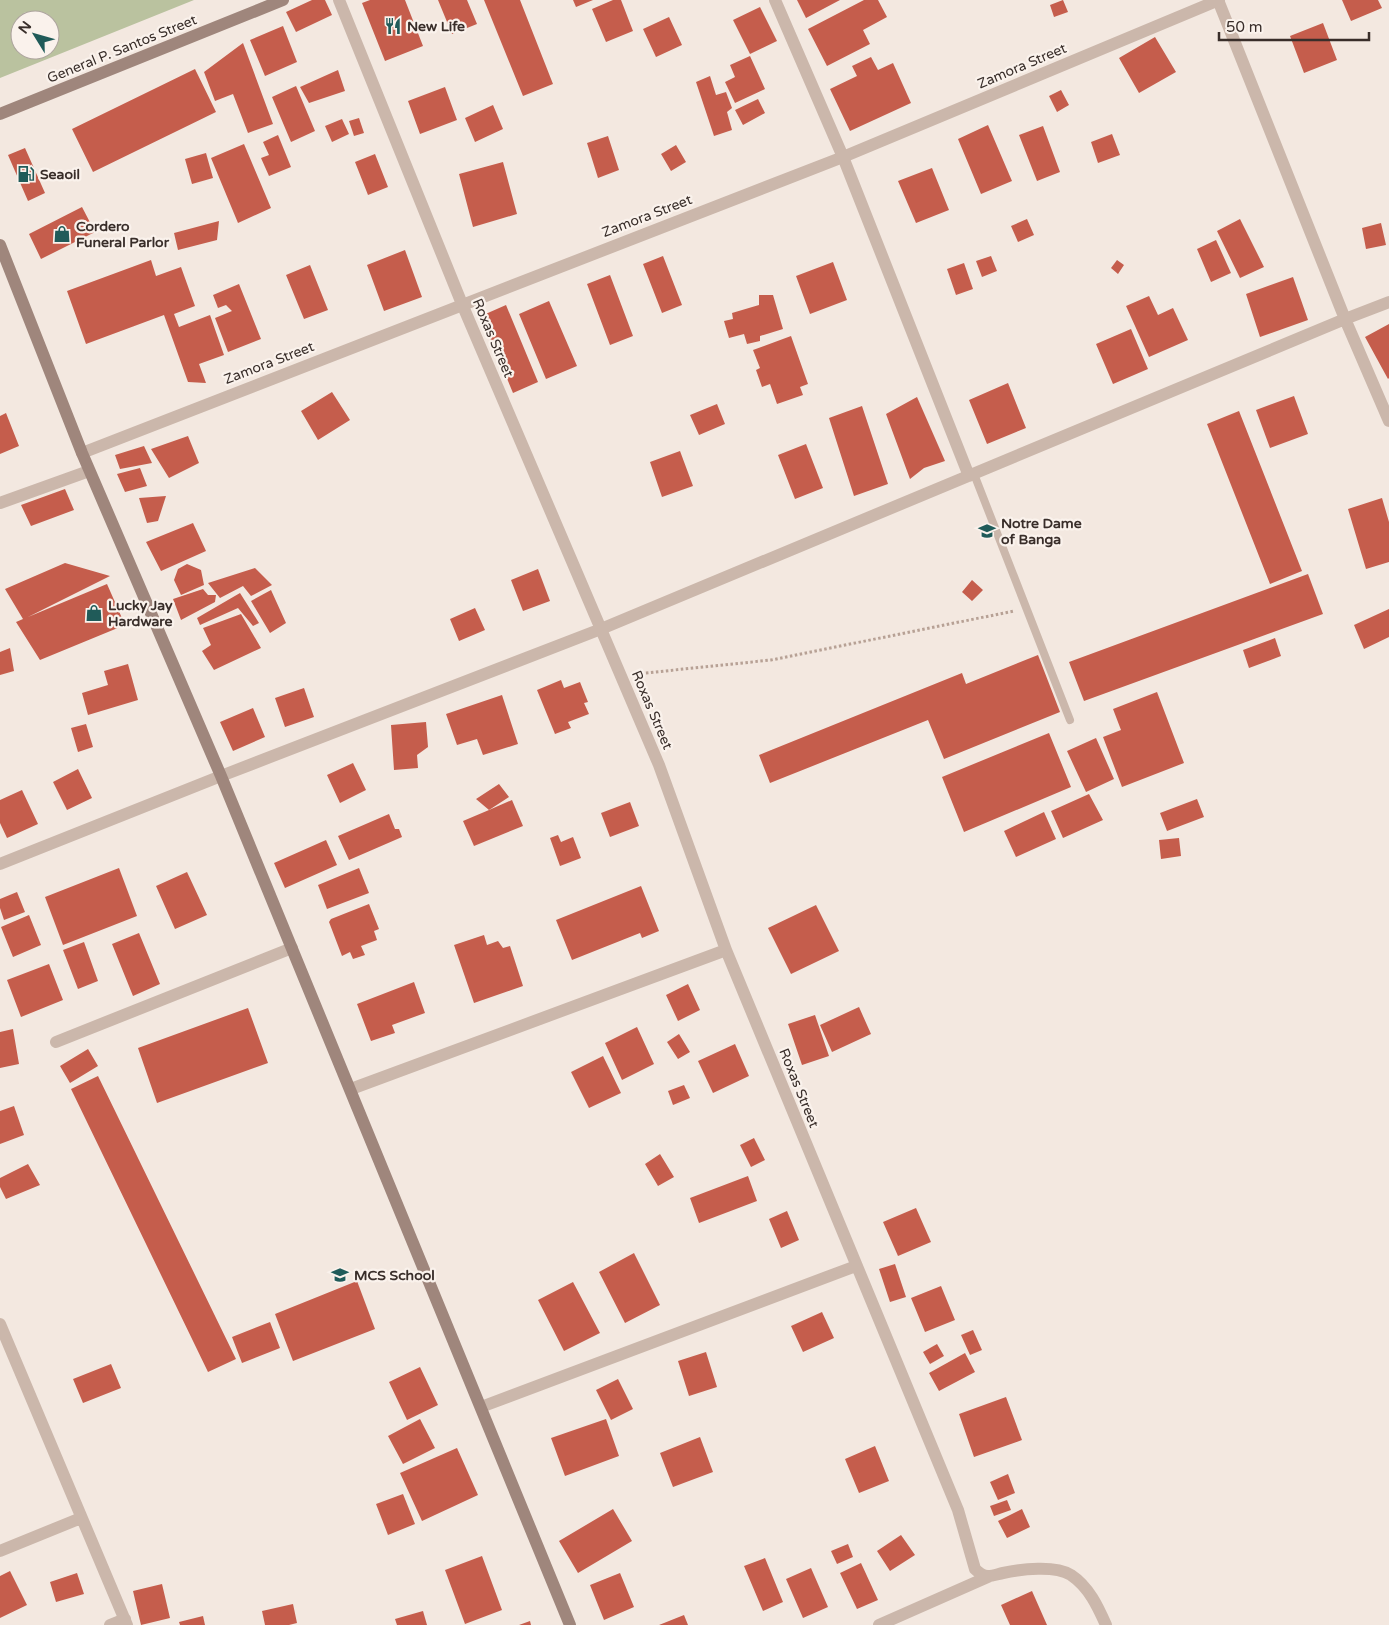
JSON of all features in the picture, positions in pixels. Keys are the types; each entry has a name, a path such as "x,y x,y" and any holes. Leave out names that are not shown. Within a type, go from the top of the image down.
{"main road":[{"name":"General P. Santos Street","path":"0,114 283,0"},
{"path":"0,245 89,471 221,776 570,1625"}],"street":[{"name":"Roxas Street","path":"339,0 462,304 659,765 726,950 958,1510 976,1569 982,1575 990,1576"},
{"path":"775,0 843,157 971,475"},
{"name":"Zamora Street","path":"82,453 843,157 1219,0"},
{"path":"1219,0 1345,319 1389,421"},
{"path":"0,864 601,629 1389,302"},
{"path":"0,503 89,471"},
{"path":"56,1042 292,948"},
{"path":"350,1089 726,950"},
{"path":"481,1407 856,1266"},
{"path":"0,1324 126,1622 110,1625"},
{"path":"0,1551 81,1518"},
{"path":"879,1625 990,1576 1014,1571 1045,1569 1064,1572 1072,1576 1091,1595 1106,1625"}],"lane":[{"path":"971,475 1027,608 1070,720"}],"path":[{"path":"621,676 770,660 1027,608"}],"green space":[{"path":"0,0 194,0 60,54 60,10 10,10 10,60 45,60 0,78"}],"building":[{"path":"312,0 325,0 332,15 296,32 286,12"},
{"path":"370,0 405,0 423,46 385,61 362,3"},
{"path":"438,0 467,0 477,24 452,34"},
{"path":"484,0 520,0 553,84 523,96"},
{"path":"573,0 593,0 576,7"},
{"path":"613,0 621,0 633,31 606,42 592,9"},
{"path":"797,0 840,0 806,18"},
{"path":"864,0 878,0 887,17 863,30 870,44 827,66 808,29"},
{"path":"1063,0 1068,12 1054,17 1050,5"},
{"path":"1342,0 1378,0 1382,8 1351,21"},
{"path":"760,7 777,41 750,54 733,20"},
{"path":"669,17 682,45 656,57 643,29"},
{"path":"1323,23 1337,60 1304,73 1290,36"},
{"path":"283,26 297,62 265,76 250,40"},
{"path":"1155,37 1176,72 1139,93 1119,58"},
{"path":"243,43 273,124 248,133 233,94 215,101 204,72"},
{"path":"750,56 765,89 735,103 725,82 735,77 730,65"},
{"path":"871,57 878,70 893,63 911,103 850,131 830,89 857,76 852,66"},
{"path":"195,69 216,112 93,172 72,129"},
{"path":"338,70 345,91 309,103 300,87"},
{"path":"710,76 716,95 726,92 732,108 727,112 732,130 714,136 696,82"},
{"path":"296,86 315,131 291,142 272,97"},
{"path":"445,87 457,120 420,134 408,101"},
{"path":"1061,90 1069,105 1057,112 1049,96"},
{"path":"758,99 765,113 743,125 735,110"},
{"path":"493,105 503,129 475,142 465,118"},
{"path":"359,118 364,133 354,136 349,121"},
{"path":"342,119 349,134 332,142 325,126"},
{"path":"988,125 1012,181 981,194 958,139"},
{"path":"1043,126 1060,172 1037,181 1019,135"},
{"path":"1112,134 1120,155 1098,163 1091,142"},
{"path":"278,135 291,167 269,176 261,158 269,155 263,142"},
{"path":"608,136 619,170 598,178 587,143"},
{"path":"244,144 271,208 238,223 211,158"},
{"path":"676,145 686,162 671,171 661,154"},
{"name":"Seaoil","path":"25,148 45,193 28,201 8,155"},
{"path":"206,153 213,178 192,184 185,159"},
{"path":"375,154 388,187 368,195 355,162"},
{"path":"503,162 517,214 473,227 459,174"},
{"path":"932,168 949,210 916,223 898,181"},
{"path":"82,207 95,232 41,259 29,234"},
{"path":"1027,219 1034,235 1018,242 1011,226"},
{"path":"1240,219 1264,267 1240,278 1217,231"},
{"path":"219,221 217,240 178,250 174,233"},
{"path":"1381,223 1386,245 1366,249 1362,228"},
{"path":"1216,240 1231,273 1211,282 1197,249"},
{"path":"405,250 422,297 384,311 367,265"},
{"path":"663,256 682,305 662,313 643,264"},
{"path":"991,256 997,271 982,277 976,261"},
{"path":"151,260 156,276 181,267 195,306 174,314 179,327 210,315 224,355 199,364 206,383 188,382 164,315 86,344 67,291"},
{"path":"1117,260 1124,265 1118,274 1111,268"},
{"path":"833,262 847,300 810,314 796,276"},
{"path":"964,263 973,289 956,295 947,269"},
{"path":"310,265 328,310 304,319 286,275"},
{"path":"610,275 633,336 610,345 587,284"},
{"path":"1293,277 1308,320 1260,337 1246,294"},
{"path":"239,284 261,339 228,352 215,318 232,311 226,305 218,308 213,295"},
{"path":"759,295 773,295 783,329 760,336 760,341 747,344 744,334 729,338 724,321 733,319 732,313 759,305"},
{"path":"1149,296 1158,315 1173,308 1188,340 1149,357 1126,306"},
{"path":"549,301 577,366 546,379 519,314"},
{"path":"506,305 538,382 513,393 481,316"},
{"path":"1389,324 1389,378 1388,379 1365,337"},
{"path":"1131,329 1148,369 1113,384 1096,344"},
{"path":"791,336 808,384 800,387 803,395 777,404 770,384 762,387 756,370 760,368 753,350"},
{"path":"1008,383 1026,428 987,444 969,400"},
{"path":"332,392 350,420 318,440 301,411"},
{"path":"1294,396 1308,434 1270,448 1256,410"},
{"path":"917,397 945,461 924,468 910,479 886,414"},
{"path":"717,404 725,424 699,435 690,415"},
{"path":"862,406 888,484 854,496 829,418"},
{"path":"1239,411 1302,571 1270,584 1207,424"},
{"path":"6,413 19,446 0,454 0,416"},
{"path":"188,436 199,463 169,478 151,449"},
{"path":"806,444 823,488 795,499 778,455"},
{"path":"144,446 152,463 120,469 115,455"},
{"path":"680,451 693,486 662,497 650,462"},
{"path":"140,468 147,486 125,492 117,474"},
{"path":"65,489 74,510 31,526 21,505"},
{"path":"166,496 158,521 147,523 139,498"},
{"path":"1382,498 1389,522 1389,562 1366,569 1348,509"},
{"path":"193,523 206,551 161,571 146,542"},
{"path":"65,563 110,576 28,617 107,584 125,625 40,660 16,622 23,619 5,589"},
{"path":"187,564 201,570 204,585 181,595 174,580 178,569"},
{"path":"255,568 272,585 251,596 243,586 220,598 208,583"},
{"path":"538,569 550,601 523,611 511,580"},
{"path":"1308,574 1323,614 1084,701 1069,662"},
{"path":"972,580 983,590 972,601 962,592"},
{"path":"203,589 208,595 216,595 215,602 181,620 173,599"},
{"path":"271,590 286,623 270,633 251,601"},
{"path":"240,593 259,623 253,626 238,608 200,625 197,618"},
{"path":"475,608 485,630 459,641 450,619"},
{"path":"1389,609 1389,637 1364,649 1354,625"},
{"path":"241,614 261,648 214,670 202,651 211,645 203,628"},
{"path":"1275,638 1281,656 1249,668 1243,650"},
{"path":"10,648 14,671 0,675 0,652"},
{"path":"1038,655 1060,712 944,759 928,720 770,783 759,755 962,673 966,684"},
{"path":"128,664 138,700 88,715 82,693 108,685 104,671"},
{"path":"561,680 564,688 580,682 588,702 584,703 589,714 568,722 571,728 555,734 537,690"},
{"path":"304,688 314,717 285,727 275,698"},
{"path":"1157,692 1184,763 1122,787 1103,737 1121,730 1113,709"},
{"path":"502,695 518,744 483,755 477,739 457,745 446,714"},
{"path":"253,708 265,737 233,751 220,722"},
{"path":"426,722 428,747 417,755 418,768 394,770 391,725"},
{"path":"86,724 93,747 78,752 71,728"},
{"path":"1049,733 1071,787 964,832 942,777"},
{"path":"1096,738 1114,779 1086,792 1067,751"},
{"path":"353,763 366,790 340,803 327,775"},
{"path":"78,769 92,798 67,810 53,782"},
{"path":"499,784 509,797 489,810 476,799"},
{"path":"22,790 38,824 7,838 0,823 0,800"},
{"path":"1089,794 1103,820 1063,838 1051,811"},
{"path":"1197,799 1204,817 1167,831 1160,813"},
{"path":"512,800 523,826 474,846 463,821"},
{"path":"630,802 639,826 610,837 601,813"},
{"path":"1044,812 1056,839 1016,857 1004,831"},
{"path":"389,814 395,829 399,829 402,837 349,860 338,836"},
{"path":"558,835 561,842 573,837 581,858 560,866 550,838"},
{"path":"1179,838 1181,856 1161,859 1159,840"},
{"path":"326,840 337,865 285,888 274,863"},
{"path":"119,868 137,916 63,945 45,897"},
{"path":"359,868 369,893 327,909 318,885"},
{"path":"187,872 207,915 175,929 156,886"},
{"path":"641,886 659,931 642,938 640,933 572,960 556,920"},
{"path":"17,892 25,912 4,920 0,908 0,899"},
{"path":"369,904 379,929 374,931 377,940 361,946 365,955 353,959 350,952 342,956 329,922 331,919"},
{"path":"816,905 839,951 791,974 768,928"},
{"path":"29,915 41,945 13,957 1,927"},
{"path":"139,933 160,984 133,996 112,944"},
{"path":"484,935 487,945 498,941 503,948 510,946 523,986 474,1003 454,945"},
{"path":"84,942 98,981 78,989 63,950"},
{"path":"49,964 63,1000 21,1017 7,980"},
{"path":"414,982 425,1013 392,1025 395,1033 371,1041 357,1004"},
{"path":"688,984 700,1010 678,1021 666,995"},
{"path":"859,1007 871,1034 832,1052 820,1025"},
{"path":"248,1008 268,1063 157,1103 138,1048"},
{"path":"815,1015 829,1056 802,1065 788,1024"},
{"path":"637,1027 654,1064 622,1080 605,1043"},
{"path":"13,1029 19,1064 0,1068 0,1032"},
{"path":"679,1034 690,1052 678,1059 667,1042"},
{"path":"735,1044 749,1076 713,1093 698,1061"},
{"path":"88,1049 98,1066 70,1083 60,1066"},
{"path":"603,1056 621,1093 589,1108 571,1072"},
{"path":"98,1076 236,1359 208,1372 71,1089"},
{"path":"684,1085 690,1098 673,1105 668,1091"},
{"path":"14,1106 24,1135 0,1144 0,1111"},
{"path":"754,1138 765,1160 751,1167 740,1145"},
{"path":"660,1154 674,1177 658,1186 645,1164"},
{"path":"28,1164 40,1185 6,1199 0,1187 0,1178"},
{"path":"748,1176 757,1201 699,1223 690,1198"},
{"path":"916,1208 931,1242 898,1256 883,1222"},
{"path":"787,1211 799,1240 781,1248 769,1219"},
{"path":"634,1253 660,1305 625,1323 599,1272"},
{"path":"895,1264 906,1297 890,1302 879,1269"},
{"path":"357,1281 375,1329 293,1361 275,1314"},
{"path":"573,1282 600,1333 564,1351 538,1300"},
{"path":"941,1286 955,1320 925,1332 911,1298"},
{"path":"822,1312 834,1338 803,1352 791,1326"},
{"path":"270,1322 280,1348 242,1363 232,1337"},
{"path":"973,1330 982,1350 970,1355 961,1335"},
{"path":"937,1344 944,1356 930,1364 923,1352"},
{"path":"706,1352 717,1387 689,1396 678,1361"},
{"path":"965,1353 975,1372 939,1391 929,1373"},
{"path":"111,1364 121,1388 83,1403 73,1379"},
{"path":"420,1367 438,1405 407,1420 389,1382"},
{"path":"618,1379 633,1409 611,1420 596,1390"},
{"path":"1006,1397 1022,1440 974,1457 959,1414"},
{"path":"420,1419 435,1448 403,1464 388,1436"},
{"path":"606,1419 619,1456 565,1476 551,1438"},
{"path":"700,1437 713,1472 673,1487 660,1453"},
{"path":"875,1446 889,1481 859,1493 845,1459"},
{"path":"457,1448 478,1495 422,1521 400,1473"},
{"path":"1008,1474 1015,1493 998,1500 990,1482"},
{"path":"403,1494 415,1524 388,1535 376,1504"},
{"path":"1007,1500 1011,1510 994,1516 990,1506"},
{"path":"613,1509 632,1541 578,1573 559,1541"},
{"path":"1022,1509 1030,1527 1007,1538 998,1521"},
{"path":"901,1535 915,1555 890,1571 877,1551"},
{"path":"848,1544 853,1557 837,1564 831,1551"},
{"path":"482,1556 502,1610 465,1624 445,1570"},
{"path":"765,1558 783,1602 763,1611 744,1566"},
{"path":"861,1563 878,1600 857,1609 840,1573"},
{"path":"811,1568 828,1607 803,1618 786,1579"},
{"path":"10,1571 27,1605 0,1618 0,1576"},
{"path":"77,1573 84,1594 56,1602 50,1582"},
{"path":"620,1573 634,1607 604,1620 590,1585"},
{"path":"162,1584 170,1618 141,1625 133,1591"},
{"path":"1032,1591 1047,1625 1010,1625 1001,1605"},
{"path":"293,1604 297,1623 265,1625 262,1611"},
{"path":"423,1611 427,1625 397,1625 395,1619"},
{"path":"684,1615 688,1625 659,1625"},
{"path":"203,1616 205,1625 180,1625 179,1622"},
{"path":"530,1621 531,1625 519,1625"}],"place":[{"name":"New Life","path":"393,26"},
{"name":"Seaoil","path":"26,174"},
{"name":"Cordero Funeral Parlor","path":"62,234"},
{"name":"Notre Dame of Banga","path":"987,531"},
{"name":"Lucky Jay Hardware","path":"94,613"},
{"name":"MCS School","path":"340,1275"}]}
